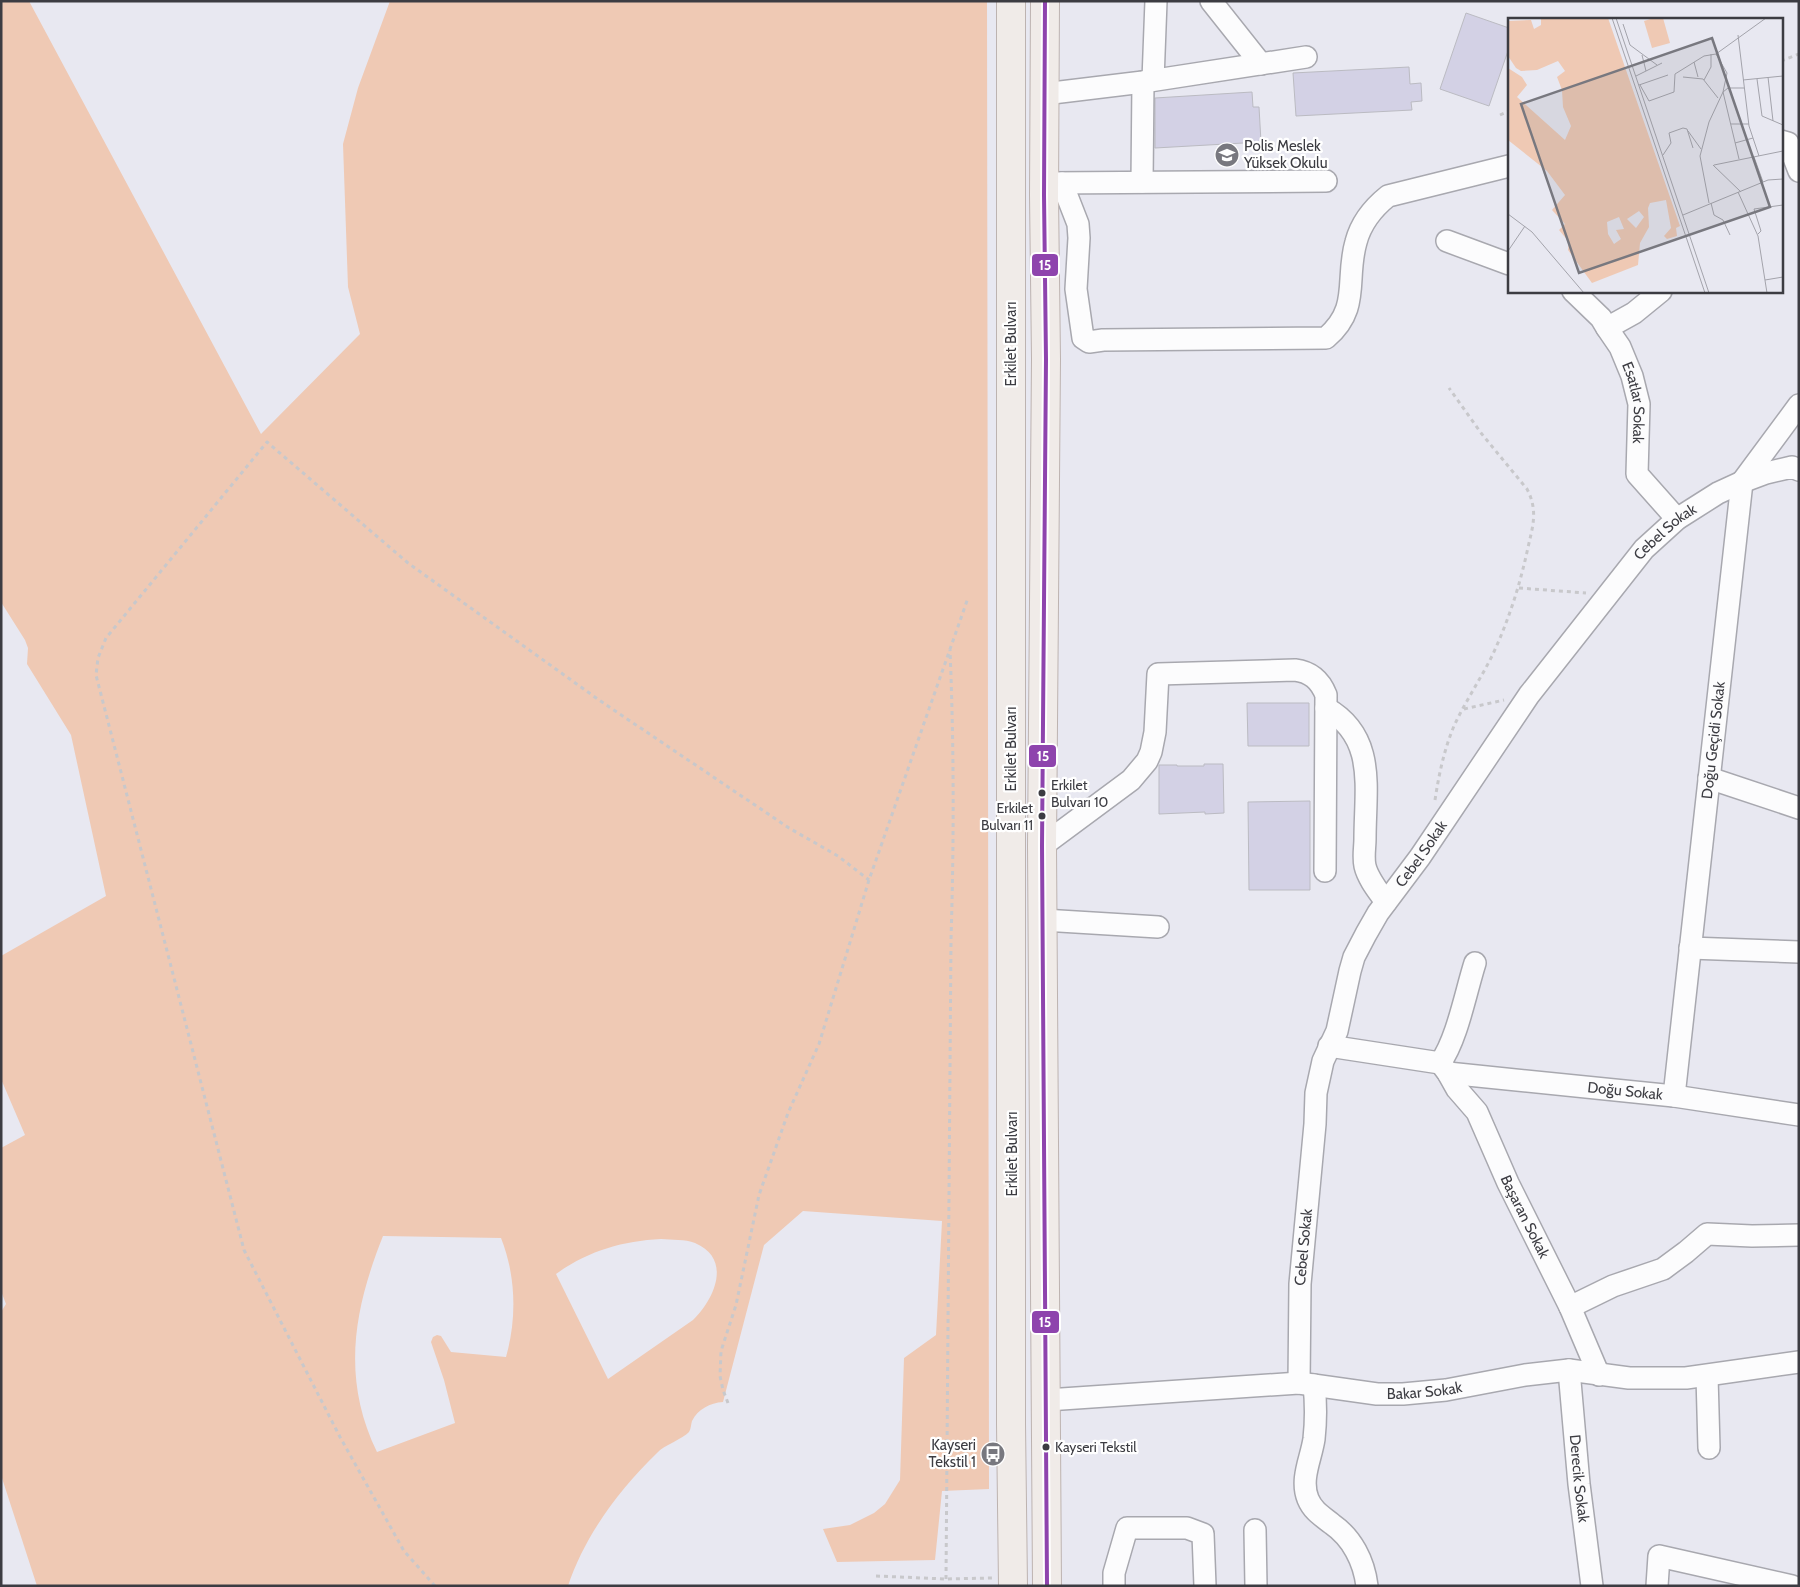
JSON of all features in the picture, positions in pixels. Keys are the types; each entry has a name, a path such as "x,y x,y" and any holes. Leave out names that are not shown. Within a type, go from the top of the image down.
{"main road":[{"name":"Erkilet Bulvarı","path":"1011,1 1013,1582"},
{"path":"1013,1582 1048,1581 1042,846 1046,369 1053,183 1044,94 1045,1"}],"street":[{"path":"1142,182 1148,81 1156,1"},
{"path":"1211,1 1261,64"},
{"path":"1044,94 1306,58"},
{"path":"1789,141 1799,171"},
{"path":"1053,183 1078,224 1076,289 1083,338 1089,342 1103,340 1326,338 1338,325 1348,308 1355,244 1364,221 1379,203 1388,196 1508,166"},
{"path":"1053,183 1326,181"},
{"path":"1447,241 1508,264"},
{"name":"Esatlar Sokak","path":"1575,292 1601,318 1608,328 1625,360 1636,390 1639,404 1637,474 1677,519"},
{"path":"1608,328 1634,313 1659,292"},
{"path":"1742,482 1799,405"},
{"name":"Cebel Sokak","path":"1367,1586 1362,1563 1350,1542 1337,1528 1316,1512 1306,1493 1304,1479 1311,1453 1316,1420 1307,1384 1298,1333 1302,1256 1315,1124 1316,1092 1323,1061 1337,1031 1354,957 1386,902 1420,857 1529,695 1644,549 1677,519 1718,493 1766,473 1792,467 1799,470"},
{"name":"Doğu Geçidi Sokak","path":"1674,1096 1742,482"},
{"path":"1042,846 1131,780 1147,761 1155,732 1158,674 1301,670 1312,675 1323,687 1326,695 1325,871"},
{"path":"1326,708 1339,716 1350,727 1361,746 1365,771 1365,866 1386,902"},
{"path":"1709,778 1799,808"},
{"path":"1043,920 1158,927"},
{"path":"1690,948 1799,952"},
{"path":"1444,1068 1446,1055 1475,962"},
{"name":"Doğu Sokak","path":"1329,1046 1444,1068 1674,1096 1799,1115"},
{"name":"Başaran Sokak","path":"1444,1068 1477,1112 1508,1183 1570,1308 1599,1375"},
{"path":"1570,1308 1613,1286 1663,1269 1707,1234 1752,1236 1799,1234"},
{"name":"Bakar Sokak","path":"1047,1400 1307,1384 1377,1394 1403,1394 1446,1390 1525,1375 1569,1370 1599,1375 1658,1379 1707,1376 1799,1362"},
{"name":"Derecik Sokak","path":"1569,1370 1578,1475 1592,1586"},
{"path":"1707,1376 1709,1448"},
{"path":"1114,1586 1114,1573 1127,1528 1187,1528 1203,1534 1205,1586"},
{"path":"1255,1530 1256,1586"},
{"path":"1657,1586 1659,1556 1792,1586"}],"path":[{"path":"1782,61 1799,54"},
{"path":"1500,115 1508,111"},
{"path":"1435,805 1442,760 1454,726 1493,654 1519,588 1535,515 1527,489 1481,433 1449,388"},
{"path":"435,1586 404,1551 340,1437 244,1250 96,675 98,658 106,638 266,442 416,569 599,700 789,828 838,856 869,880"},
{"path":"1519,588 1608,594"},
{"path":"728,1403 720,1376 721,1352 736,1304 759,1195 788,1113 819,1044 869,880 968,598"},
{"path":"946,1579 951,949 954,846 954,754 950,650"},
{"path":"1463,709 1529,695"},
{"path":"876,1576 1013,1582"}],"shaded area":[{"path":"1,1 29,1 261,434 360,334 348,287 343,144 358,88 390,1 987,1 989,1489 942,1491 935,1560 837,1562 823,1529 850,1525 874,1513 885,1504 900,1480 904,1358 936,1335 942,1221 803,1211 764,1245 723,1402 709,1405 701,1410 692,1421 689,1432 660,1450 629,1482 594,1531 575,1567 568,1586 37,1586 1,1475 1,1312 6,1304 1,1291 1,1148 25,1135 1,1079 1,956 106,896 71,735 27,664 28,648 25,640 1,602","holes":["383,1236 501,1238 510,1267 513,1312 510,1342 506,1357 451,1352 441,1336 433,1337 431,1342 444,1380 455,1423 377,1452 366,1424 355,1370 359,1317 365,1290","661,1239 683,1240 695,1243 707,1250 714,1259 717,1269 713,1291 708,1302 693,1320 608,1379 556,1274 593,1253 633,1242"]}],"building":[{"path":"1466,13 1508,28 1508,51 1489,106 1440,89"},
{"path":"1409,67 1410,84 1421,83 1422,101 1411,102 1412,110 1296,116 1293,73"},
{"path":"1252,92 1253,107 1259,107 1261,142 1155,148 1155,98"},
{"path":"1247,703 1309,703 1309,746 1248,746"},
{"path":"1204,764 1223,764 1224,813 1159,814 1159,765 1204,766"},
{"path":"1310,801 1310,890 1249,890 1248,802"}],"transit line":[{"name":"15","path":"1045,1 1044,195 1046,359 1042,846 1047,1586"}],"place":[{"name":"Polis Meslek Yüksek Okulu","path":"1227,155"},
{"name":"Erkilet Bulvarı 10","path":"1042,793"},
{"name":"Erkilet Bulvarı 11","path":"1042,816"},
{"name":"Kayseri Tekstil","path":"1046,1447"},
{"name":"Kayseri Tekstil 1","path":"993,1454"}]}
